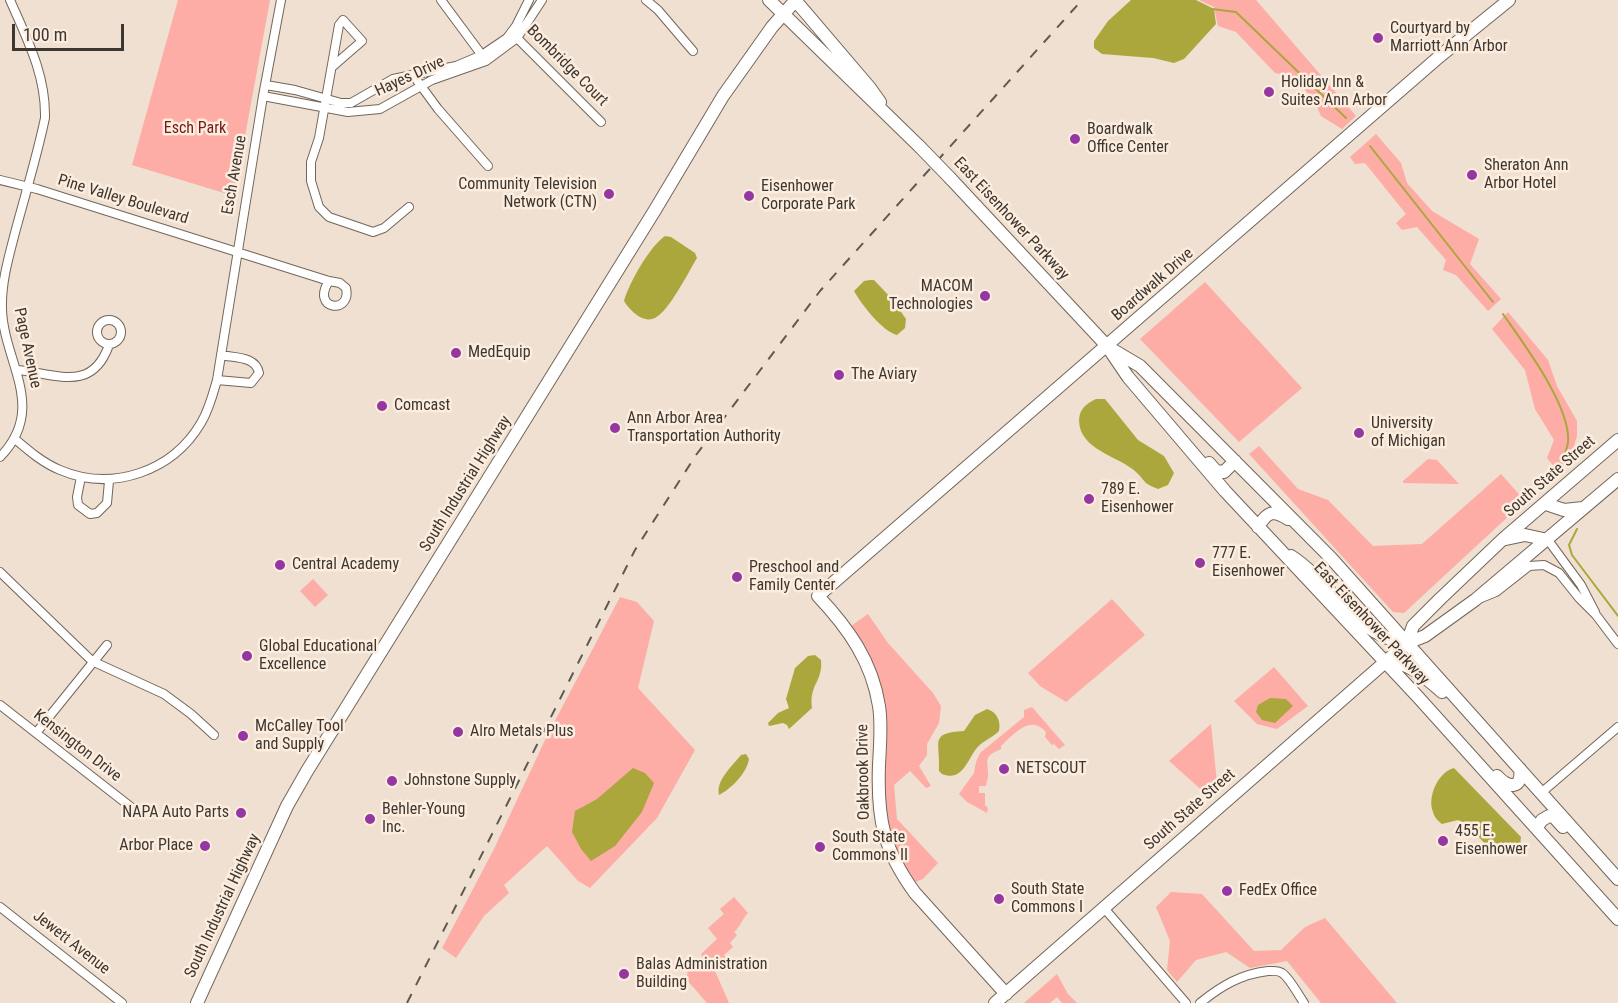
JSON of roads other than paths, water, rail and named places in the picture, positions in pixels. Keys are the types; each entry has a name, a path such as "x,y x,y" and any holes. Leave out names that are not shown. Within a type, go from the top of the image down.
{"main road":[{"name":"East Eisenhower Parkway","path":"768,0 864,94 889,115 1107,346 1128,377 1258,527 1385,662 1618,919"},
{"name":"East Eisenhower Parkway","path":"795,0 870,88 889,115"},
{"name":"South Industrial Highway","path":"197,1003 287,806 307,771 723,96 795,0"},
{"name":"Boardwalk Drive","path":"818,596 1440,56 1509,0"},
{"name":"East Eisenhower Parkway","path":"1107,346 1140,366 1331,558 1618,879"},
{"path":"1175,432 1188,439 1216,471 1224,472 1235,461"},
{"name":"South State Street","path":"1407,643 1413,626 1503,539 1618,440"},
{"name":"South State Street","path":"995,1003 1407,643 1425,636 1476,600 1615,480"},
{"path":"1545,504 1564,510 1583,508"},
{"path":"1258,527 1271,513 1278,513 1287,519 1357,593 1384,615"},
{"path":"1503,539 1525,535 1548,540"},
{"path":"1275,546 1305,565 1365,624 1385,638 1407,643"},
{"name":"Oakbrook Drive","path":"818,596 853,637 866,659 875,686 880,729 878,800 881,825 889,851 915,893 1006,994"},
{"path":"1385,662 1400,663 1433,684 1485,739 1507,755"},
{"path":"1418,698 1437,709 1503,783 1514,785 1519,781 1520,769"},
{"path":"1539,831 1537,827 1542,820 1549,816 1554,817 1618,884"},
{"path":"1559,853 1583,868 1618,907"}],"street":[{"name":"Page Avenue","path":"0,457 15,439 22,407 18,370 7,340 2,313 4,276 44,125 45,102 36,58 10,0"},
{"name":"Esch Avenue","path":"15,439 41,460 60,470 81,477 109,480 149,470 171,457 188,441 203,421 217,380 263,96 281,0"},
{"path":"441,0 484,58"},
{"name":"Hayes Drive","path":"515,35 529,0"},
{"name":"Hayes Drive","path":"263,96 348,112 380,109 420,86 484,58 515,35 542,0"},
{"path":"646,0 658,10 693,51"},
{"path":"332,67 362,41 343,20 339,25 319,138 311,162 311,182 319,207 329,217 373,232 384,228 409,207"},
{"name":"Bombridge Court","path":"515,35 601,122"},
{"name":"Hayes Drive","path":"266,85 351,103 393,80 484,58"},
{"path":"412,75 488,166"},
{"name":"Pine Valley Boulevard","path":"0,180 28,186 329,281"},
{"path":"18,370 79,376 93,371 100,365 110,345"},
{"path":"217,380 251,383 260,373 258,367 249,360 221,356"},
{"path":"81,477 77,497 78,505 90,514 98,513 107,503 109,480"},
{"path":"1548,540 1581,585 1596,615"},
{"path":"1476,600 1496,592 1529,566 1544,565 1558,573 1596,615 1618,644"},
{"path":"0,572 92,661 164,694 214,735"},
{"path":"36,733 107,645"},
{"name":"Kensington Drive","path":"0,705 136,812"},
{"path":"1541,793 1618,727"},
{"name":"Jewett Avenue","path":"0,907 123,1003"},
{"path":"1104,908 1186,1003"},
{"path":"1200,1003 1224,985 1241,977 1252,973 1275,971 1283,973 1304,1003"}],"waterway":[{"path":"1212,9 1236,12 1346,118"},
{"path":"1370,146 1493,302"},
{"path":"1503,314 1544,375 1562,411 1567,427 1568,442 1561,465"},
{"path":"1577,529 1569,545 1572,555 1618,616"}],"railway":[{"path":"407,1003 635,550 696,455 820,291 1082,0"}],"place":[{"name":"Courtyard by Marriott Ann Arbor","path":"1378,38"},
{"name":"Holiday Inn & Suites Ann Arbor","path":"1269,92"},
{"name":"Boardwalk Office Center","path":"1075,139"},
{"name":"Sheraton Ann Arbor Hotel","path":"1472,175"},
{"name":"Community Television Network (CTN)","path":"609,194"},
{"name":"Eisenhower Corporate Park","path":"749,196"},
{"name":"MACOM Technologies","path":"985,296"},
{"name":"MedEquip","path":"456,353"},
{"name":"The Aviary","path":"839,375"},
{"name":"Comcast","path":"382,406"},
{"name":"Ann Arbor Area Transportation Authority","path":"615,428"},
{"name":"University of Michigan","path":"1359,433"},
{"name":"789 E. Eisenhower","path":"1089,499"},
{"name":"777 E. Eisenhower","path":"1200,563"},
{"name":"Central Academy","path":"280,565"},
{"name":"Preschool and Family Center","path":"737,577"},
{"name":"Global Educational Excellence","path":"247,656"},
{"name":"Alro Metals Plus","path":"458,732"},
{"name":"McCalley Tool and Supply","path":"243,736"},
{"name":"NETSCOUT","path":"1004,769"},
{"name":"Johnstone Supply","path":"392,781"},
{"name":"NAPA Auto Parts","path":"241,813"},
{"name":"Behler-Young Inc.","path":"370,819"},
{"name":"455 E. Eisenhower","path":"1443,841"},
{"name":"Arbor Place","path":"205,846"},
{"name":"South State Commons II","path":"820,847"},
{"name":"FedEx Office","path":"1227,891"},
{"name":"South State Commons I","path":"999,899"},
{"name":"Balas Administration Building","path":"624,974"}],"park label":[{"name":"Esch Park","path":"195,129"}]}
